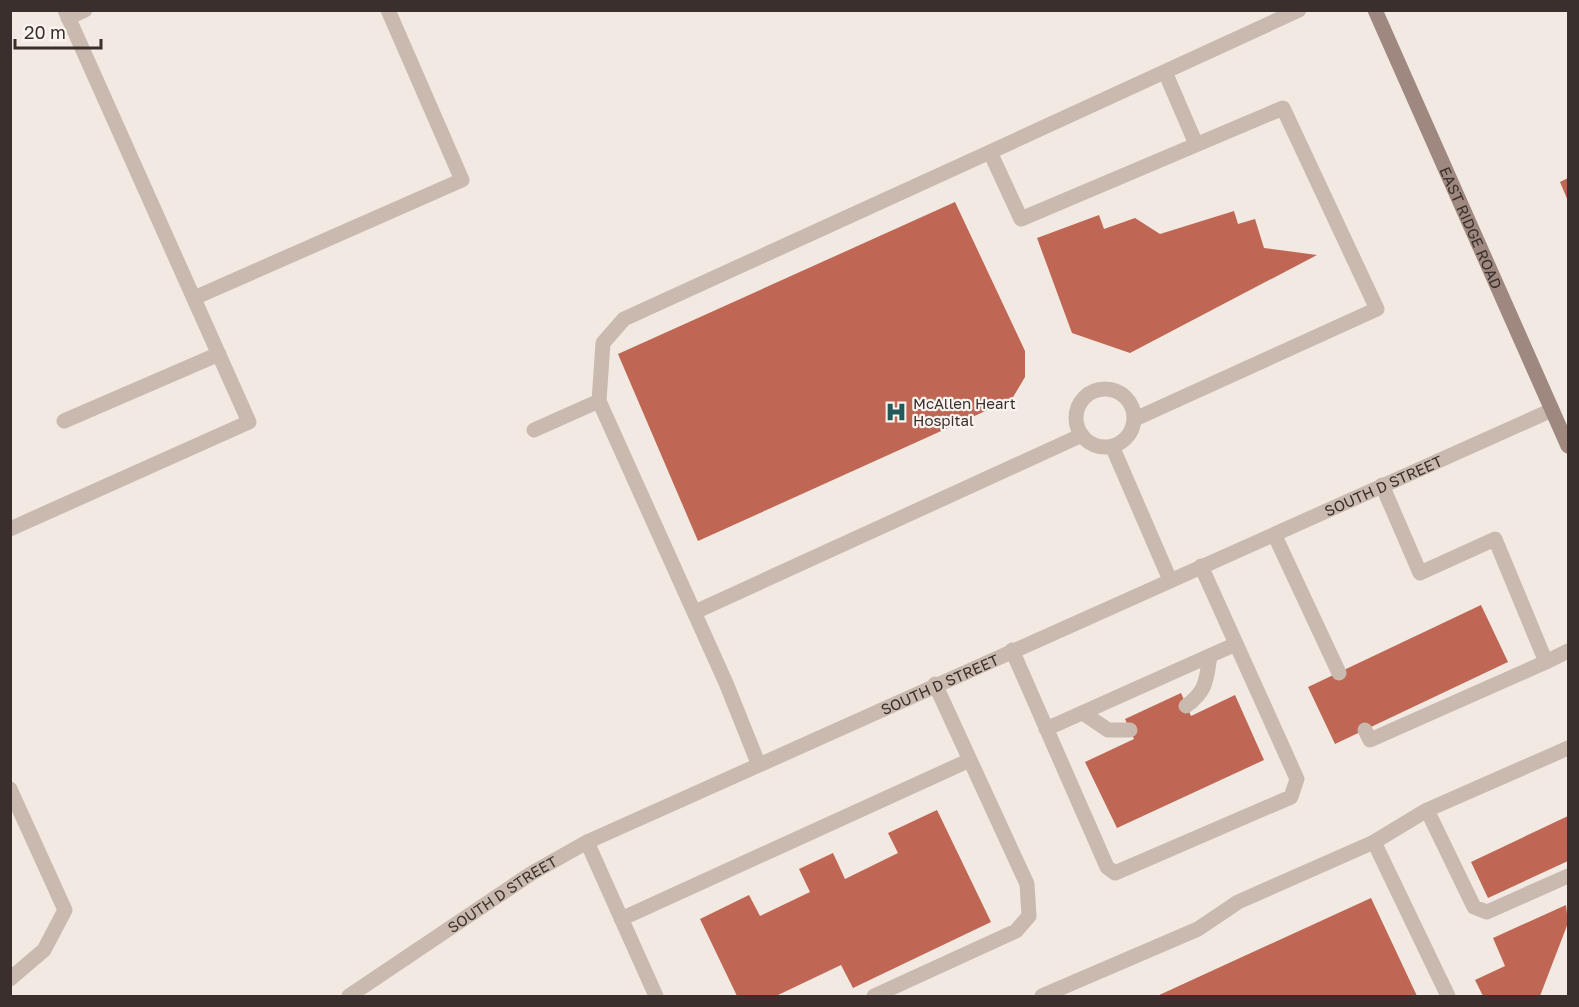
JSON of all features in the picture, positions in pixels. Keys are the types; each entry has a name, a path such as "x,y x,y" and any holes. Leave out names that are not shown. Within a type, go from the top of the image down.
{"main road":[{"name":"EAST RIDGE ROAD","path":"1375,10 1569,446"}],"street":[{"path":"10,529 249,422 67,14 85,10"},
{"path":"194,298 462,180 388,10"},
{"path":"758,764 694,612 599,401 603,343 624,319 1299,10"},
{"path":"1165,72 1196,144"},
{"path":"990,152 1021,219 1283,108 1377,309 1135,419"},
{"path":"64,421 219,354"},
{"path":"1096,390 1114,390 1123,394 1134,409 1135,419 1129,436 1112,446 1096,446 1082,435 1076,418 1077,408 1088,393 1096,390"},
{"path":"534,430 599,401"},
{"name":"SOUTH D STREET","path":"349,996 532,873 587,842 935,684 1201,566 1275,536 1382,485 1552,410"},
{"path":"694,612 1082,435"},
{"path":"1112,446 1170,580"},
{"path":"1382,485 1420,573 1495,539 1546,662"},
{"path":"1275,536 1339,673"},
{"path":"1012,650 1107,867 1115,873 1291,797 1297,779 1201,566"},
{"path":"1046,729 1236,644"},
{"path":"1365,730 1370,740 1569,651"},
{"path":"1186,706 1199,697 1206,684 1210,656"},
{"path":"874,996 1016,931 1029,916 1027,884 935,684"},
{"path":"1083,713 1108,730 1130,730"},
{"path":"1042,996 1198,928 1238,902 1374,842 1427,810 1569,748"},
{"path":"621,919 970,760"},
{"path":"10,789 65,910 44,950 10,979"},
{"path":"1427,810 1474,907 1487,912 1569,876"},
{"path":"587,842 656,996"},
{"path":"1374,842 1448,996"}],"building":[{"path":"1568,178 1568,201 1560,182"},
{"path":"955,202 1025,351 1025,377 1012,399 698,541 618,354"},
{"path":"1234,211 1238,224 1255,219 1264,248 1317,255 1130,353 1072,333 1037,238 1099,215 1104,229 1135,218 1160,234"},
{"path":"1481,605 1508,662 1335,744 1308,687"},
{"path":"1181,693 1191,716 1235,695 1264,760 1117,828 1085,762 1134,739 1125,719"},
{"path":"937,810 991,922 853,988 841,965 776,996 737,996 700,919 749,895 760,916 810,892 799,869 833,853 845,879 898,853 888,833"},
{"path":"1568,816 1568,861 1488,898 1471,862"},
{"path":"1371,898 1417,996 1157,996"},
{"path":"1566,905 1568,923 1540,996 1483,996 1475,980 1505,966 1493,938"}],"place":[{"name":"McAllen Heart Hospital","path":"896,412"}]}
